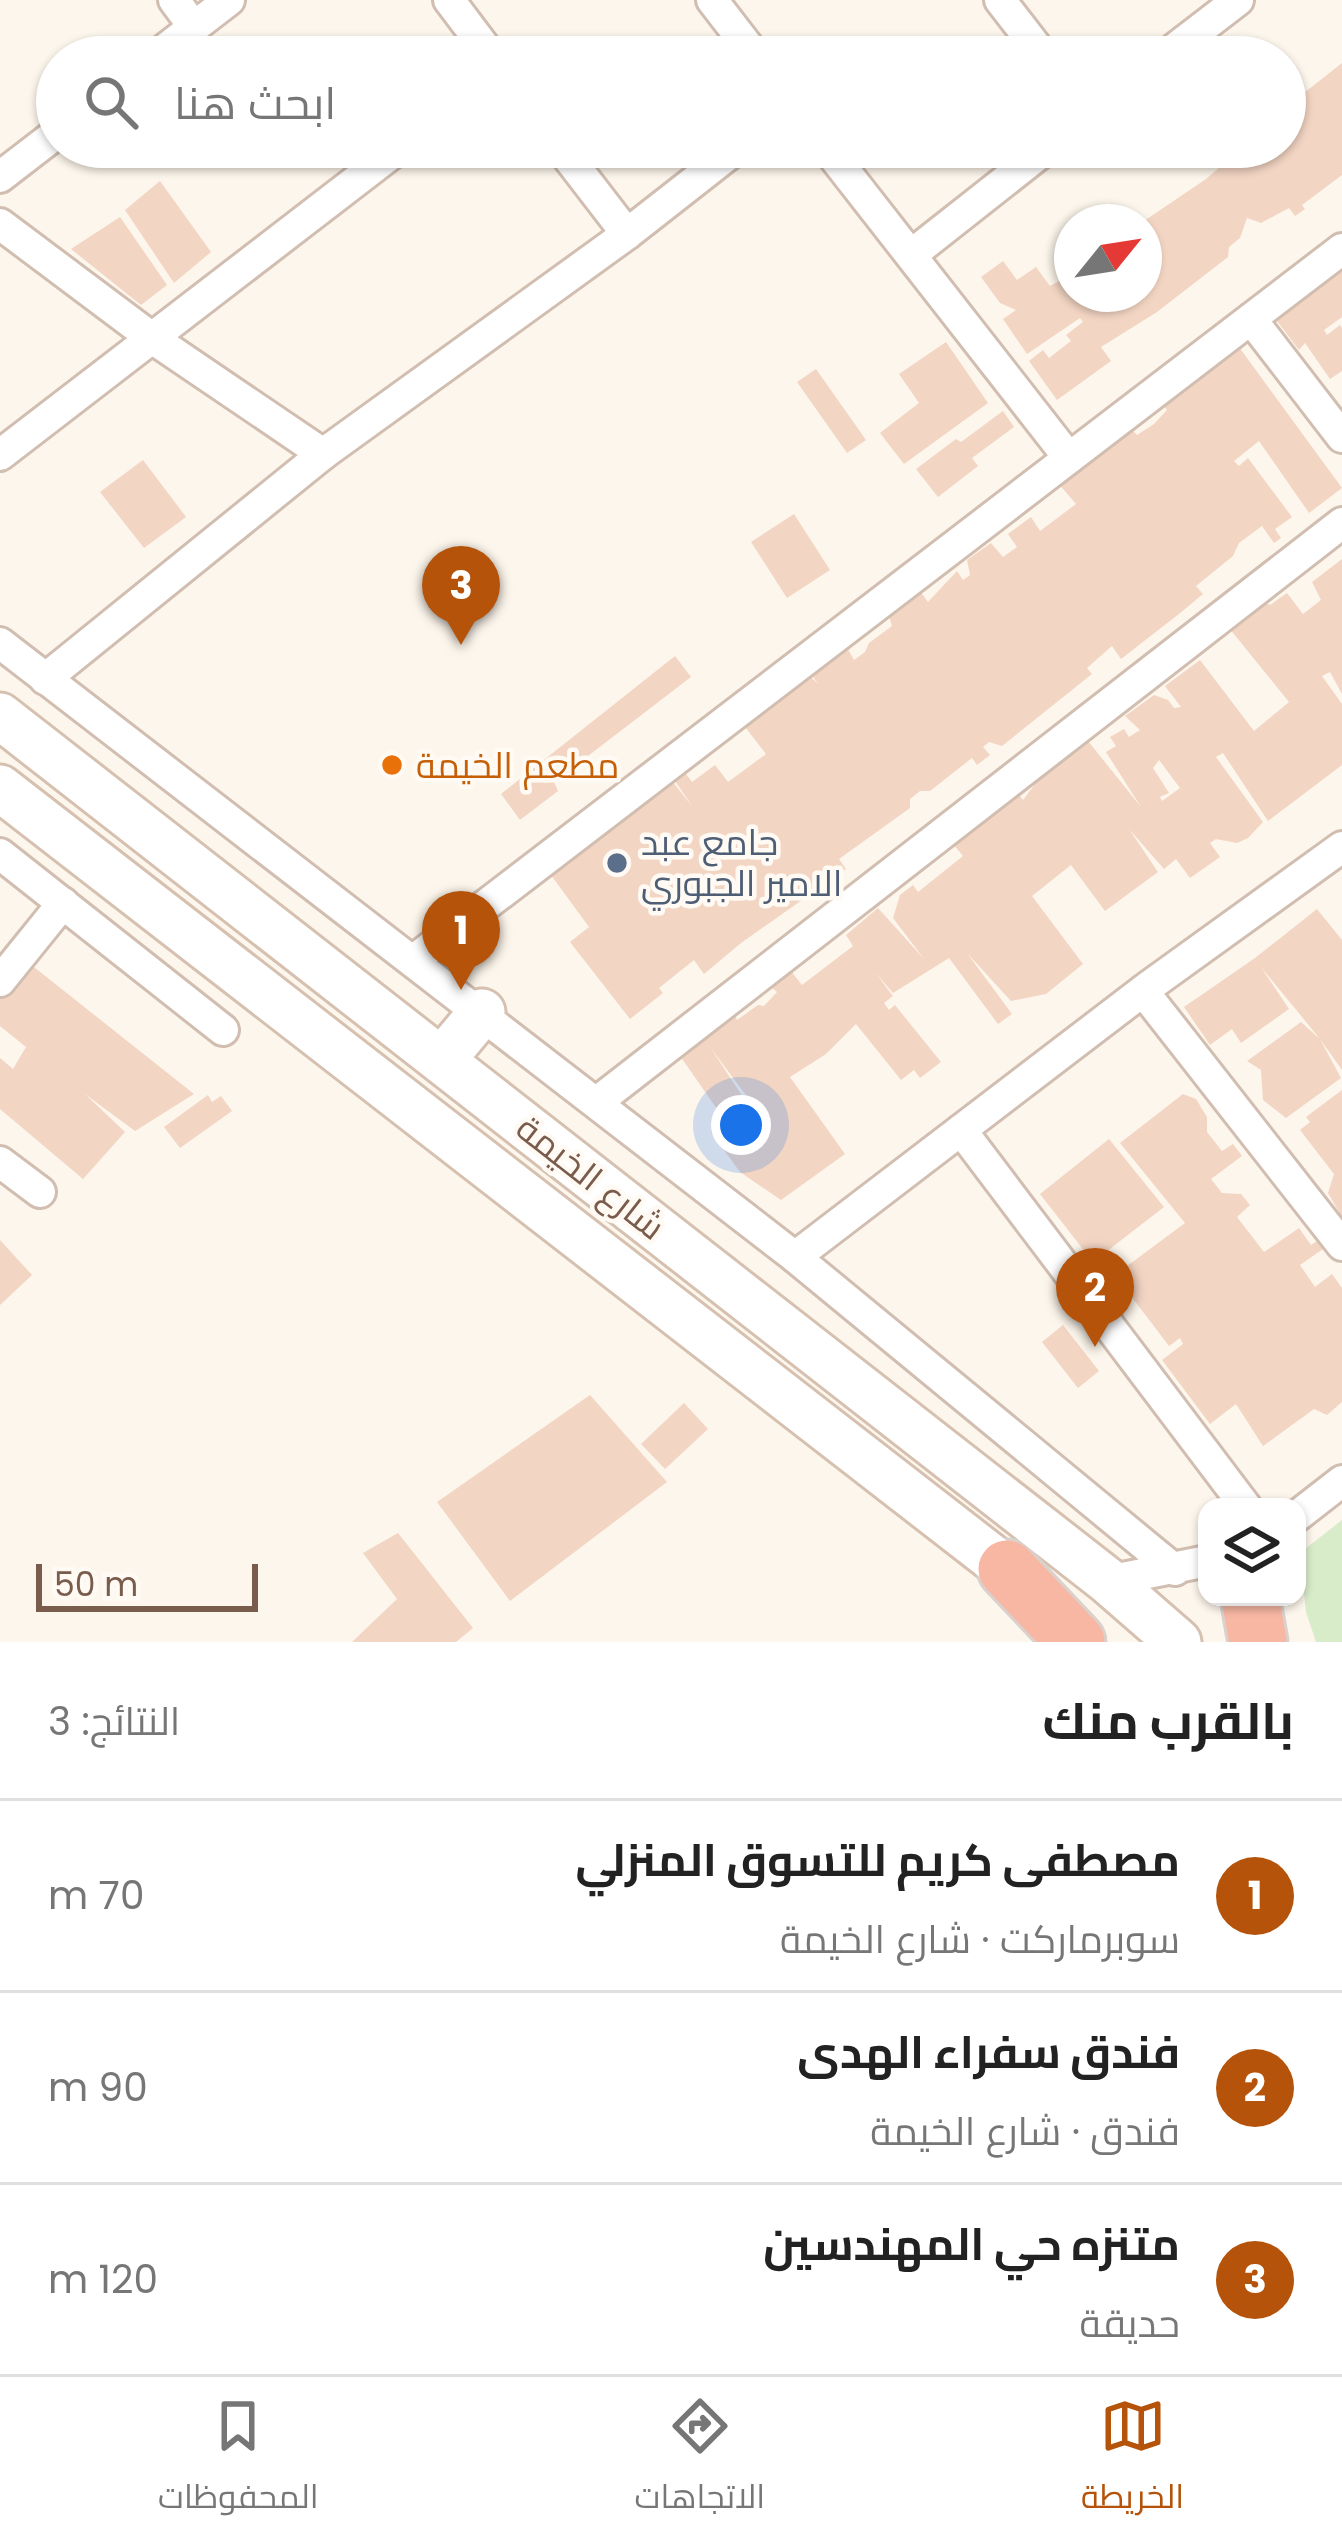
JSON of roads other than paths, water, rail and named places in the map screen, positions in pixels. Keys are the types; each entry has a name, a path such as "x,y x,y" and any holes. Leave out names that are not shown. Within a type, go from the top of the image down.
{"highway":[{"path":"1007,1569 1076,1642"},
{"path":"1251,1606 1258,1642"}],"street":[{"path":"174,0 194,27"},
{"path":"182,36 229,0"},
{"path":"449,0 476,36"},
{"path":"712,0 740,36"},
{"path":"1000,0 1028,36"},
{"path":"1191,36 1238,0"},
{"path":"0,177 36,149"},
{"path":"0,455 373,168"},
{"path":"576,168 626,234"},
{"path":"45,680 323,454 711,168"},
{"path":"842,168 1069,458"},
{"path":"910,255 1021,168"},
{"path":"0,224 152,338 323,454"},
{"path":"414,960 1342,249"},
{"path":"1251,319 1342,437"},
{"path":"597,1102 1342,523"},
{"path":"0,644 795,1257 1175,1570"},
{"name":"شارع الخيمة","path":"0,716 1108,1581 1178,1642"},
{"name":"شارع الخيمة","path":"0,788 1100,1642"},
{"path":"795,1257 1143,991 1342,847"},
{"path":"0,854 223,1030"},
{"path":"180,928 202,909 214,883"},
{"path":"0,981 63,903"},
{"path":"1143,991 1342,1246"},
{"path":"318,1035 330,1009 354,992"},
{"path":"442,1060 482,1012"},
{"path":"961,1130 1239,1498"},
{"path":"0,1162 40,1192"},
{"path":"1306,1509 1342,1481"},
{"path":"1108,1581 1198,1564"},
{"path":"1241,1642 1247,1606"}],"place":[{"name":"متنزه حي المهندسين","path":"461,645"},
{"name":"مطعم الخيمة","path":"392,765"},
{"name":"جامع عبد الامير الجبوري","path":"617,863"},
{"name":"مصطفى كريم للتسوق المنزلي","path":"461,990"},
{"name":"فندق سفراء الهدى","path":"1095,1347"}]}
